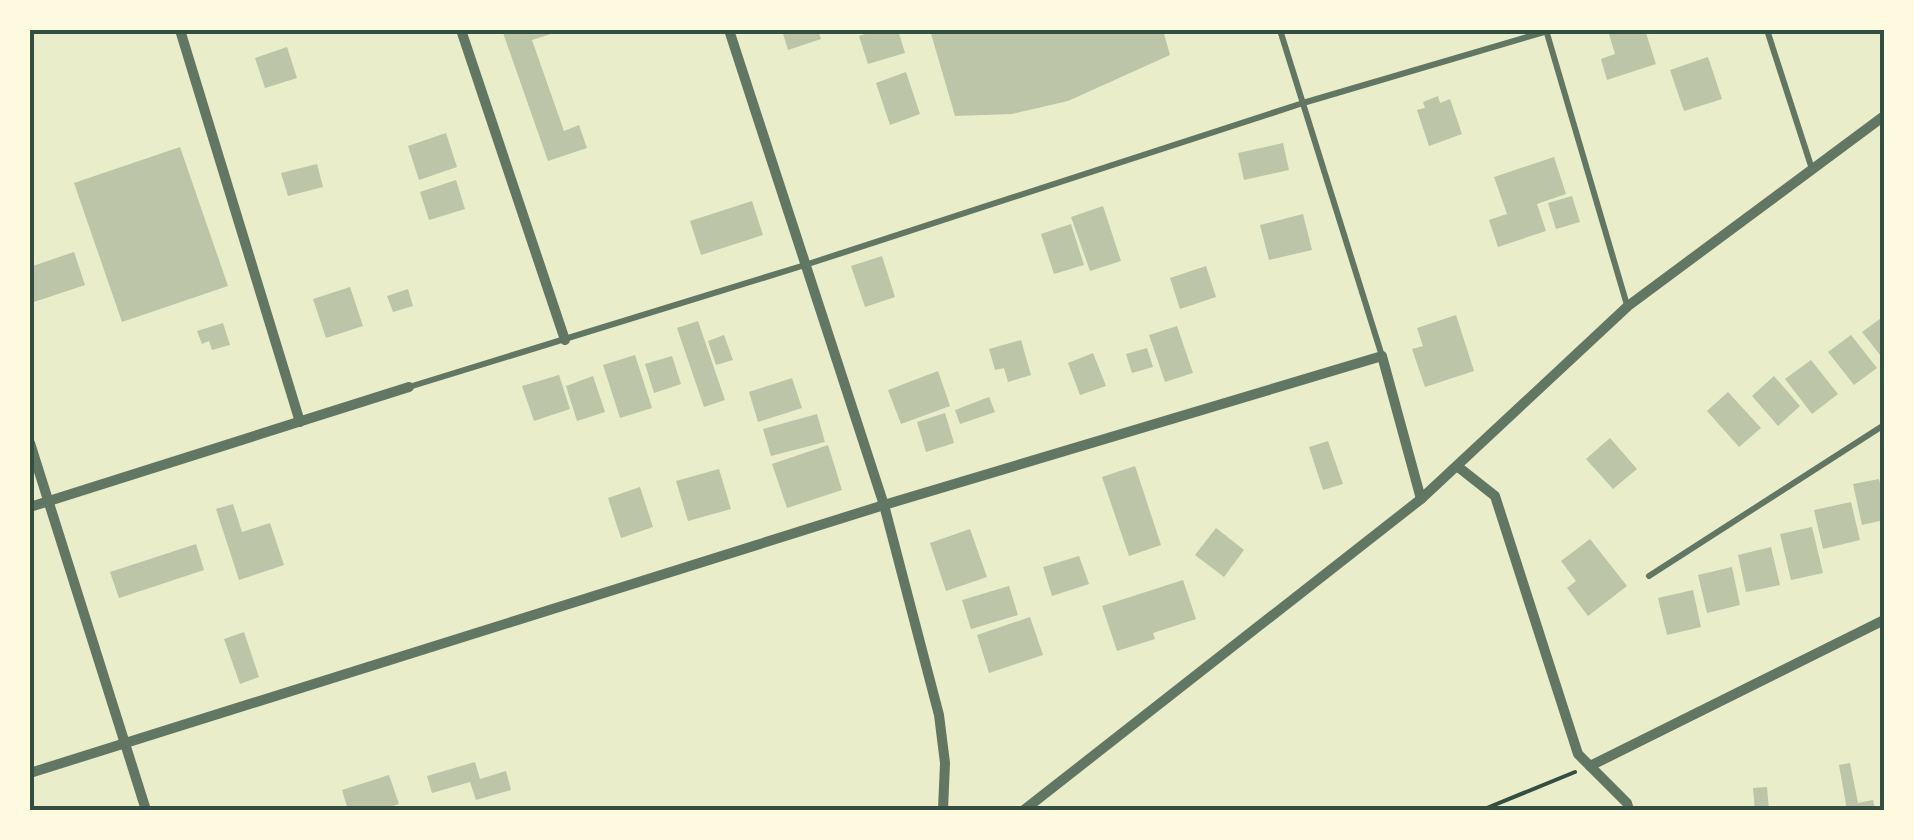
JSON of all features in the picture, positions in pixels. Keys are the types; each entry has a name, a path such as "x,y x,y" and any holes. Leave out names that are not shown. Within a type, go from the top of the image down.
{"street":[{"path":"180,30 300,422"},
{"path":"460,30 565,340"},
{"path":"729,30 884,505 939,715 945,763 943,810"},
{"path":"1024,810 1421,499 1628,306 1884,116"},
{"path":"30,773 884,505 1382,356 1421,499"},
{"path":"30,508 409,388"},
{"path":"30,444 146,810"},
{"path":"1457,466 1495,496 1578,754 1627,803 1629,810"},
{"path":"1590,766 1884,620"}],"lane":[{"path":"1280,30 1382,356"},
{"path":"409,388 806,265 1303,103 1548,30 1628,306"},
{"path":"1767,30 1812,169"},
{"path":"1648,576 1884,425"}],"path":[{"path":"1482,810 1590,766"}],"building":[{"path":"502,30 550,30 551,34 532,40 564,131 579,125 587,148 548,161"},
{"path":"782,30 818,30 821,39 788,50"},
{"path":"877,30 898,30 905,53 868,64 859,36"},
{"path":"930,30 1163,30 1170,55 1068,101 1012,114 955,116"},
{"path":"1645,30 1656,64 1607,80 1601,59 1615,54 1608,31"},
{"path":"287,47 297,78 265,88 255,58"},
{"path":"1708,57 1722,99 1684,111 1670,70"},
{"path":"906,72 920,114 890,125 876,83"},
{"path":"1438,96 1440,103 1450,99 1462,134 1429,146 1417,110 1425,108 1423,102"},
{"path":"446,133 457,167 419,180 408,146"},
{"path":"1283,143 1289,170 1244,180 1238,153"},
{"path":"180,147 228,286 122,322 74,183"},
{"path":"1554,157 1566,194 1537,204 1546,231 1498,247 1489,220 1507,214 1494,177"},
{"path":"317,164 323,187 288,196 281,173"},
{"path":"456,180 465,209 429,220 420,192"},
{"path":"1572,196 1580,222 1556,229 1548,203"},
{"path":"752,201 763,235 701,255 690,221"},
{"path":"1103,206 1121,261 1090,271 1071,217"},
{"path":"1303,214 1312,250 1269,260 1260,225"},
{"path":"1071,224 1084,265 1054,274 1041,234"},
{"path":"74,252 85,285 34,302 30,267"},
{"path":"882,256 895,297 865,307 851,266"},
{"path":"1206,266 1216,297 1180,309 1170,278"},
{"path":"350,287 363,326 326,338 313,299"},
{"path":"408,289 413,306 393,312 387,296"},
{"path":"1456,315 1474,371 1425,387 1412,349 1423,346 1417,328"},
{"path":"1884,316 1884,360 1862,332"},
{"path":"698,321 725,400 704,407 677,328"},
{"path":"223,323 230,345 212,350 209,341 202,344 197,331"},
{"path":"1177,326 1193,373 1165,382 1149,335"},
{"path":"724,335 733,360 716,365 708,341"},
{"path":"1851,335 1877,368 1854,385 1828,352"},
{"path":"1021,340 1031,375 1008,382 1004,368 995,370 989,349"},
{"path":"1147,348 1153,367 1132,373 1126,354"},
{"path":"1093,353 1106,386 1080,395 1068,363"},
{"path":"635,355 652,408 620,418 603,365"},
{"path":"672,356 681,384 654,393 645,364"},
{"path":"1811,360 1838,394 1812,414 1785,379"},
{"path":"938,371 950,406 901,424 888,390"},
{"path":"559,375 570,409 534,421 522,386"},
{"path":"593,376 605,412 577,421 566,386"},
{"path":"1774,376 1800,406 1778,426 1752,396"},
{"path":"792,378 802,408 758,422 749,392"},
{"path":"1728,392 1761,428 1739,447 1707,411"},
{"path":"989,397 995,412 960,424 955,410"},
{"path":"945,413 954,443 926,452 917,422"},
{"path":"817,414 825,442 771,456 763,429"},
{"path":"1610,438 1637,469 1613,489 1586,459"},
{"path":"1328,441 1343,484 1323,490 1309,447"},
{"path":"828,445 842,490 787,508 772,464"},
{"path":"1135,466 1161,545 1129,556 1102,477"},
{"path":"719,469 731,509 688,521 676,481"},
{"path":"1879,479 1884,520 1862,525 1853,484"},
{"path":"640,487 653,527 621,538 608,498"},
{"path":"1851,502 1860,540 1823,549 1814,510"},
{"path":"233,504 242,532 270,523 284,565 239,580 216,509"},
{"path":"1812,527 1823,573 1791,580 1780,534"},
{"path":"1216,528 1244,550 1224,577 1195,555"},
{"path":"970,529 987,577 946,591 930,543"},
{"path":"1590,539 1627,586 1588,616 1567,588 1576,581 1561,561"},
{"path":"196,544 204,570 119,598 110,572"},
{"path":"1771,547 1780,585 1746,592 1738,555"},
{"path":"1079,556 1089,584 1052,596 1043,567"},
{"path":"1732,567 1740,605 1707,613 1698,575"},
{"path":"1183,580 1196,619 1153,633 1155,639 1117,651 1102,606"},
{"path":"1009,586 1018,615 971,629 962,600"},
{"path":"1693,590 1701,627 1667,635 1658,598"},
{"path":"1030,617 1043,655 989,673 977,635"},
{"path":"244,632 259,677 240,684 224,639"},
{"path":"475,762 480,779 506,771 511,790 476,800 470,782 432,793 427,776"},
{"path":"1850,763 1858,803 1873,800 1875,810 1847,810 1839,765"},
{"path":"389,775 399,804 381,810 348,810 342,790"},
{"path":"1767,787 1769,810 1755,810 1753,788"}]}
